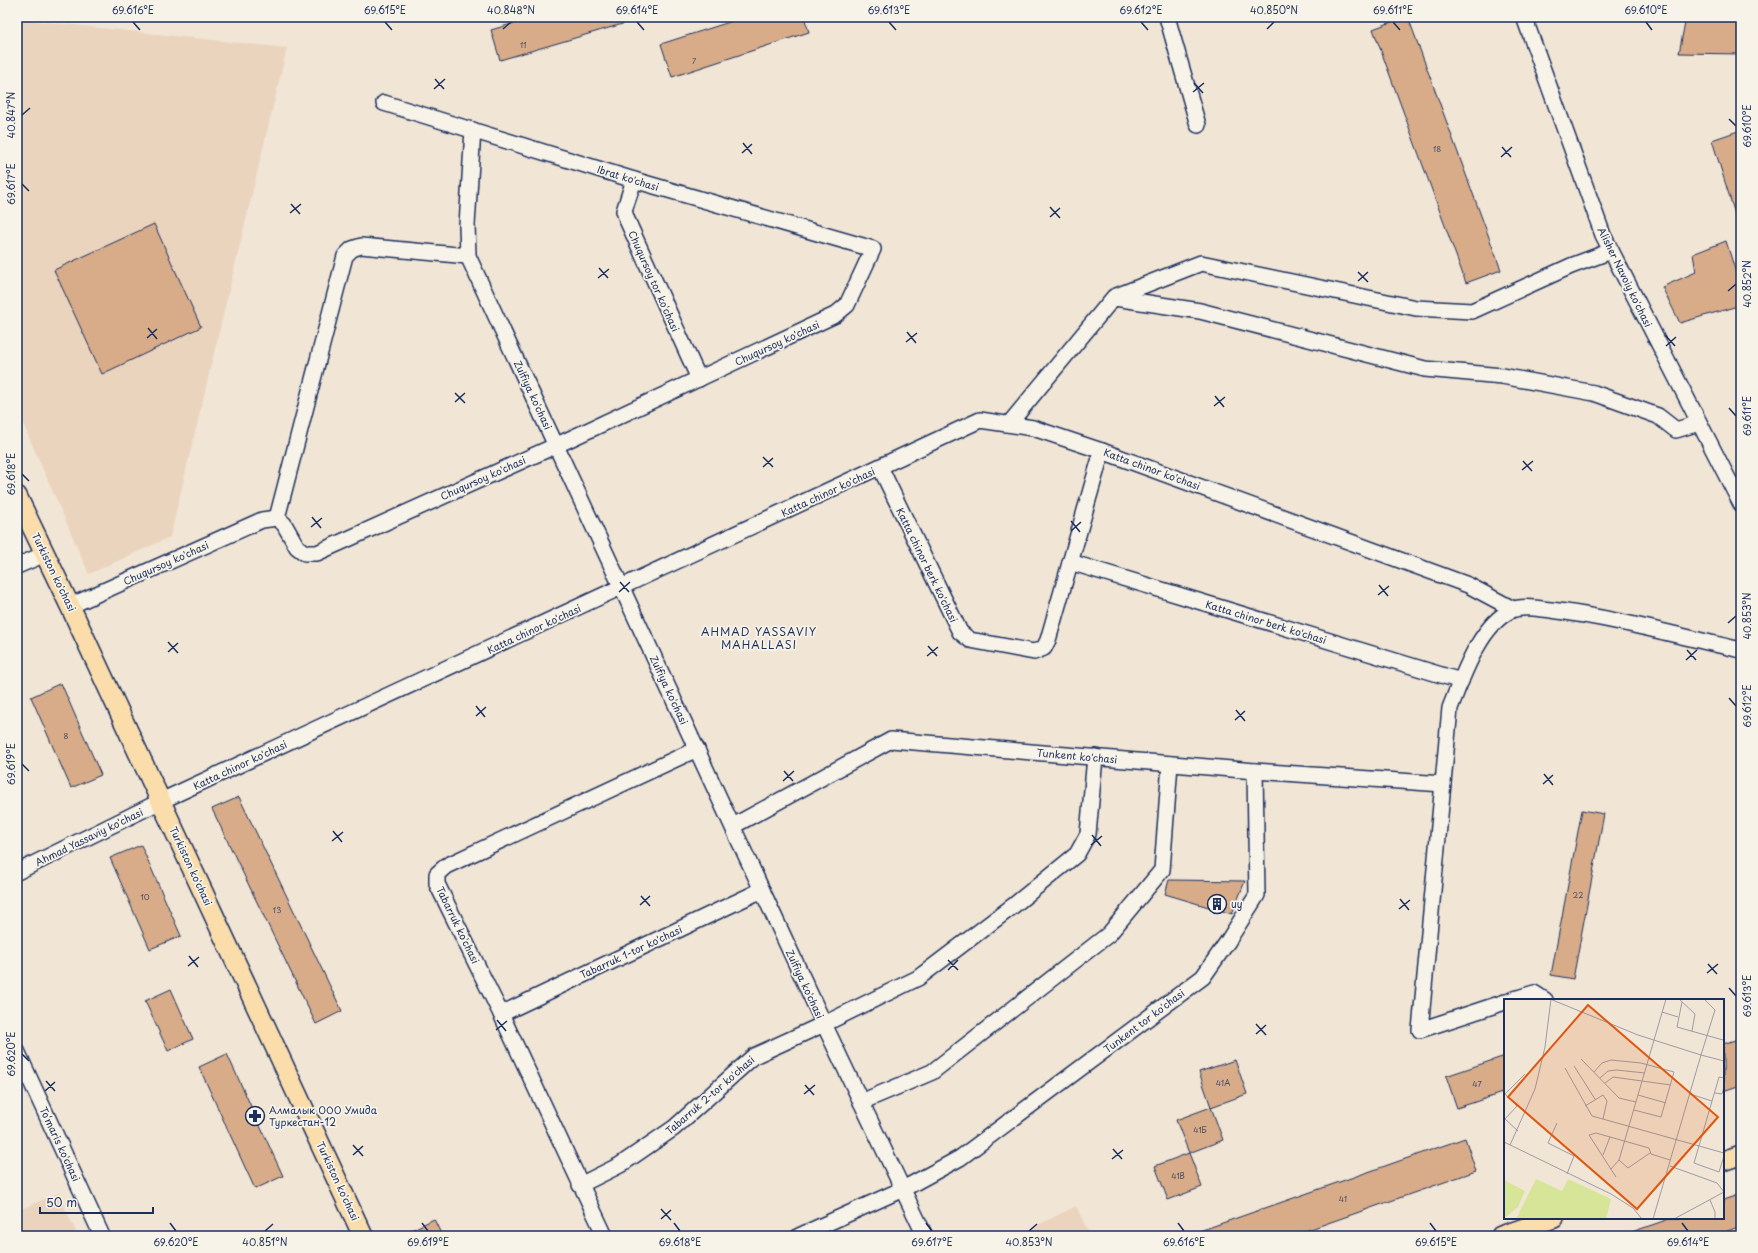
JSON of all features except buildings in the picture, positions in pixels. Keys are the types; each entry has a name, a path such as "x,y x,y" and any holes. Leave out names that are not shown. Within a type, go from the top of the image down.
{"main road":[{"name":"Turkiston ko'chasi","path":"17,496 70,606 363,1236"},
{"path":"1724,1162 1741,1155"},
{"path":"1501,1236 1533,1231 1552,1219"}],"street":[{"path":"1167,17 1198,125"},
{"name":"Alisher Navoiy ko'chasi","path":"1524,17 1603,235 1741,504"},
{"name":"Ibrat ko'chasi","path":"384,103 634,180 873,249"},
{"name":"Zulfiya ko'chasi","path":"473,130 467,225 468,256 557,445 824,1024 925,1236"},
{"name":"Chuqursoy tor ko'chasi","path":"634,180 624,211 699,379"},
{"path":"277,518 345,256 352,248 361,246 468,256"},
{"name":"Chuqursoy ko'chasi","path":"70,606 262,520 277,518 284,524 297,547 305,553 317,553 557,445 835,315 847,305 873,249"},
{"path":"1008,424 1114,298 1201,263 1416,308 1472,311 1571,266 1611,251"},
{"path":"1114,298 1200,311 1425,369 1502,376 1594,393 1658,416 1676,430 1700,423"},
{"name":"Katta chinor ko'chasi","path":"161,801 622,588 980,420 1033,428 1102,451 1468,585 1513,610"},
{"name":"Katta chinor berk ko'chasi","path":"880,467 960,632 970,640 1034,652 1044,648 1048,640 1102,451"},
{"path":"17,566 45,554"},
{"name":"Katta chinor berk ko'chasi","path":"1070,562 1461,681"},
{"path":"1504,1002 1420,1030 1450,708 1461,681 1484,635 1499,618 1513,610 1533,608 1579,614 1741,650"},
{"name":"Tunkent ko'chasi","path":"733,826 891,740 1255,771 1443,784"},
{"name":"Tabarruk ko'chasi","path":"605,1236 501,1014 437,884 437,874 446,866 697,749"},
{"name":"Tabarruk 2-tor ko'chasi","path":"580,1185 620,1165 674,1128 754,1056 918,978 1013,906 1077,854 1088,834 1095,757"},
{"path":"861,1102 932,1072 1109,934 1162,870 1170,764"},
{"name":"Tunkent tor ko'chasi","path":"903,1189 960,1158 1203,977 1257,895 1255,771"},
{"name":"Ahmad Yassaviy ko'chasi","path":"17,872 161,801"},
{"name":"Tabarruk 1-tor ko'chasi","path":"501,1014 762,890"},
{"path":"1514,999 1534,993 1543,999"},
{"name":"To‘maris ko'chasi","path":"17,1051 102,1236"},
{"path":"799,1236 903,1189"}],"shaded area":[{"path":"17,19 287,48 170,537 89,574 17,410"},
{"path":"58,1193 78,1236 17,1236 17,1211"},
{"path":"1076,1206 1090,1236 1016,1236"}],"place":[{"name":"uy","path":"1217,904"},
{"name":"Алмалык ООО Умида Туркестан-12","path":"255,1116"}],"district":[{"name":"AHMAD YASSAVIY MAHALLASI","path":"759,638"}]}
